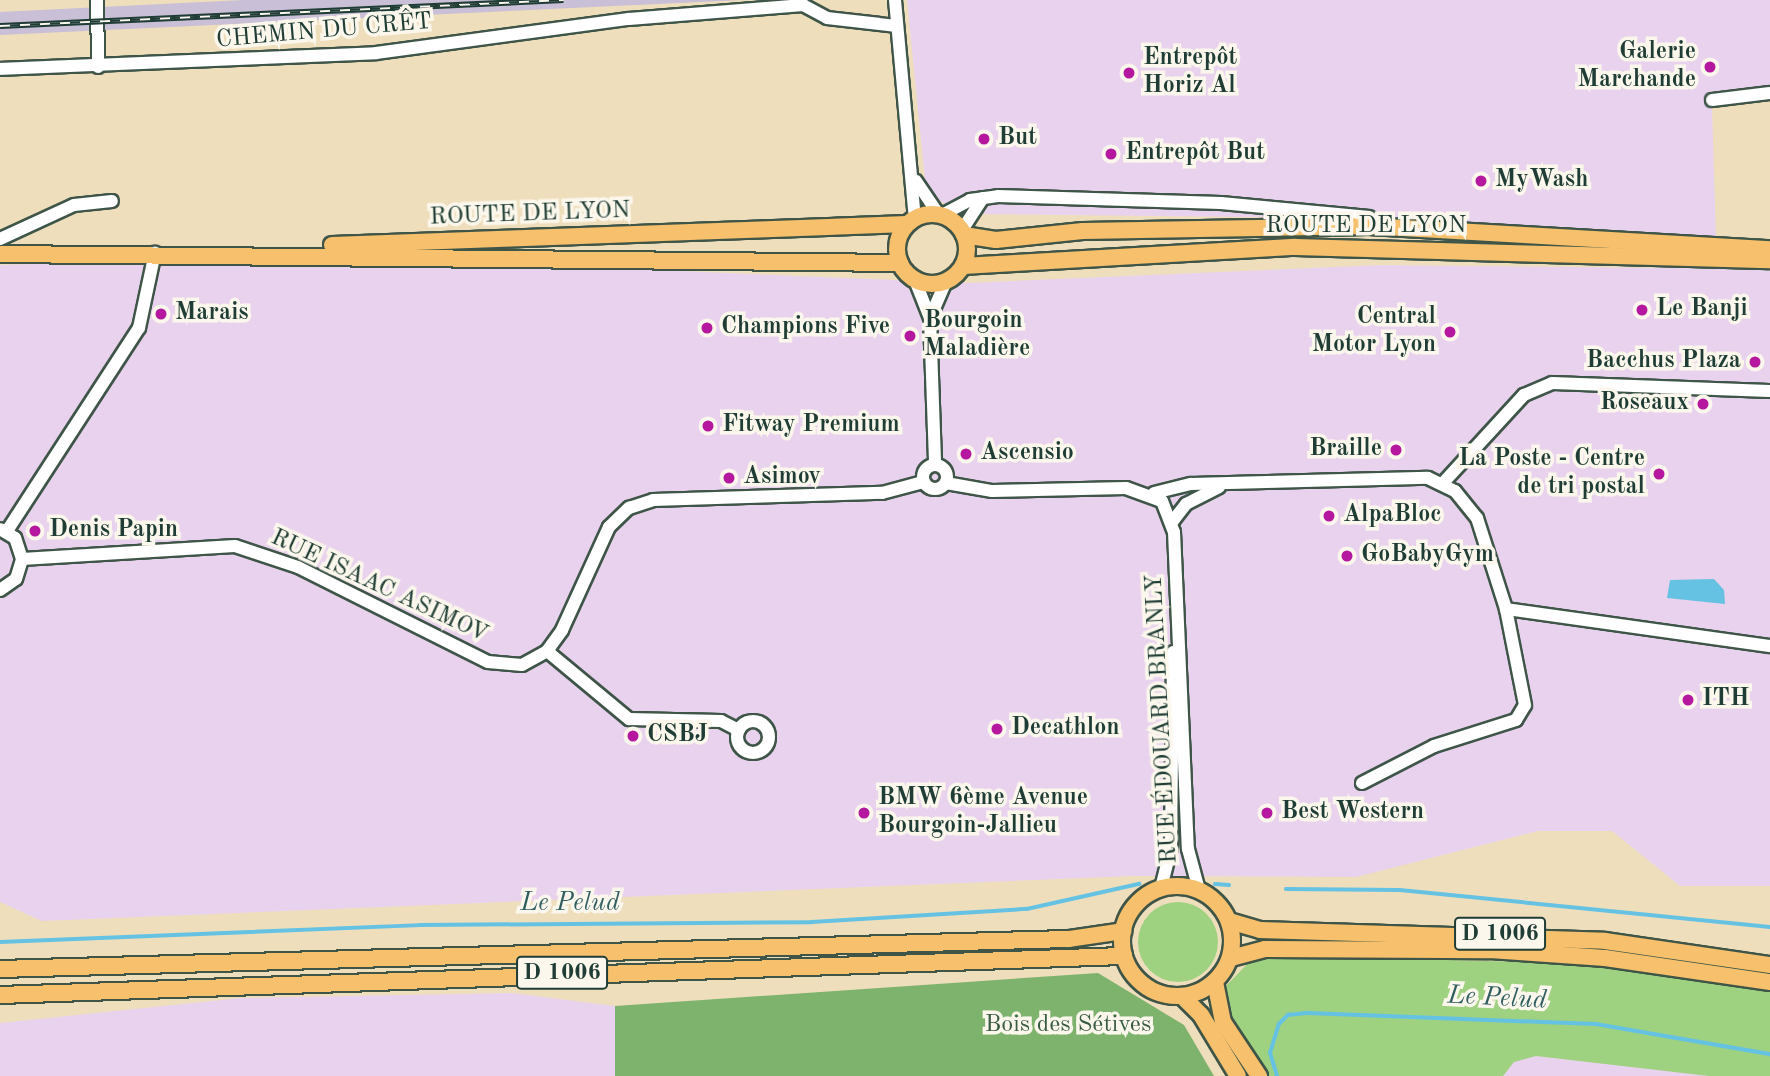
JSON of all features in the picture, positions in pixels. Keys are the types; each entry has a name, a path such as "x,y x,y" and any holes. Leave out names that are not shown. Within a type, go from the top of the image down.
{"main road":[{"path":"940,215 963,233 963,266 946,281 915,280 900,263 898,242 911,221 940,215"},
{"name":"ROUTE DE LYON","path":"155,253 911,221"},
{"name":"ROUTE DE LYON","path":"963,233 996,240 1083,231 1369,226 1770,249"},
{"name":"ROUTE DE LYON","path":"963,266 1295,247 1770,260"},
{"name":"ROUTE DE LYON","path":"0,254 155,253 900,263"},
{"path":"1182,997 1215,982 1231,958 1229,921 1199,890 1161,888 1132,909 1123,931 1124,956 1152,991 1182,997 1202,1015 1238,1076"},
{"name":"D 1006","path":"1229,921 1282,931 1605,941 1770,965"},
{"name":"D 1006","path":"0,969 1069,940 1123,931"},
{"name":"D 1006","path":"1231,958 1265,949 1490,950 1605,958 1770,982"},
{"name":"D 1006","path":"0,995 1124,956"},
{"path":"1215,982 1223,1022 1259,1076"}],"street":[{"path":"97,0 98,67"},
{"path":"895,0 916,180 911,221"},
{"name":"CHEMIN DU CRÊT","path":"0,69 98,67 376,53 629,19 803,5 827,18 897,26"},
{"path":"1713,100 1770,93"},
{"path":"916,180 940,215 983,198 1220,203 1369,218"},
{"path":"963,233 983,198"},
{"path":"0,239 74,205 112,201"},
{"path":"0,590 16,579 22,559 3,530 139,328 155,253"},
{"path":"915,280 930,318 935,464"},
{"path":"930,318 946,281"},
{"path":"1443,483 1524,395 1552,383 1770,391"},
{"path":"923,482 924,470 935,464"},
{"path":"935,464 945,469 946,483"},
{"path":"739,730 721,721 629,719 547,651 572,616 609,527 629,508 653,500 882,493 923,482 936,489 946,483 971,490 1154,493 1229,482 1408,476 1443,483 1477,518 1506,609 1524,705 1516,720 1434,746 1362,783"},
{"path":"1172,522 1186,504 1229,482"},
{"name":"RUE ÉDOUARD BRANLY","path":"1154,493 1172,522 1175,543 1188,849 1199,890"},
{"name":"RUE ÉDOUARD BRANLY","path":"1161,888 1169,875 1171,848 1175,543"},
{"name":"RUE ISAAC ASIMOV","path":"22,559 235,546 298,567 488,662 522,665 547,651"},
{"path":"1506,609 1770,646"}],"shaded area":[{"path":"243,0 743,0 0,35 0,12"},
{"path":"907,0 1770,0 1770,99 1712,107 1716,238 1345,218 958,214 926,190"},
{"path":"184,259 467,262 967,283 1381,265 1770,269 1770,886 1680,886 1612,831 1538,831 1356,877 1134,876 42,921 0,902 0,265"},
{"path":"512,993 615,1006 615,1076 0,1076 0,1023 240,998"},
{"path":"1524,1056 1715,1076 1280,1076"}],"green space":[{"path":"1178,902 1193,905 1206,914 1215,927 1218,942 1215,957 1206,970 1193,979 1178,982 1163,979 1150,970 1141,957 1138,942 1141,927 1150,914 1163,905"},
{"path":"1293,956 1570,963 1770,990 1770,1076 1709,1076 1536,1056 1514,1062 1503,1076 1269,1076 1231,1018 1224,988 1252,959"},
{"name":"Bois des Sétives","path":"1098,973 1184,1025 1214,1076 615,1076 615,1006"}],"water":[{"path":"1714,579 1724,590 1725,604 1667,598 1670,580"}],"waterway":[{"name":"Le Pelud","path":"0,942 420,925 812,922 1027,909 1139,884"},
{"path":"1215,884 1229,885"},
{"name":"Le Pelud","path":"1286,889 1400,890 1770,927"},
{"name":"Le Pelud","path":"1277,1076 1270,1053 1279,1024 1288,1015 1308,1013 1596,1024 1770,1054"}],"railway":[{"path":"0,26 563,0"}],"place":[{"name":"Galerie Marchande","path":"1710,67"},
{"name":"Entrepôt Horiz Al","path":"1129,73"},
{"name":"But","path":"984,139"},
{"name":"Entrepôt But","path":"1111,154"},
{"name":"MyWash","path":"1481,181"},
{"name":"Le Banji","path":"1642,310"},
{"name":"Marais","path":"161,314"},
{"name":"Champions Five","path":"707,328"},
{"name":"Central Motor Lyon","path":"1450,332"},
{"name":"Bourgoin Maladière","path":"910,336"},
{"name":"Bacchus Plaza","path":"1755,362"},
{"name":"Roseaux","path":"1703,404"},
{"name":"Fitway Premium","path":"708,426"},
{"name":"Braille","path":"1396,450"},
{"name":"Ascensio","path":"966,454"},
{"name":"La Poste - Centre de tri postal","path":"1659,474"},
{"name":"Asimov","path":"729,478"},
{"name":"AlpaBloc","path":"1329,516"},
{"name":"Denis Papin","path":"35,531"},
{"name":"GoBabyGym","path":"1347,556"},
{"name":"ITH","path":"1688,700"},
{"name":"Decathlon","path":"997,729"},
{"name":"CSBJ","path":"633,736"},
{"name":"BMW 6ème Avenue Bourgoin-Jallieu","path":"864,813"},
{"name":"Best Western","path":"1267,813"}]}
